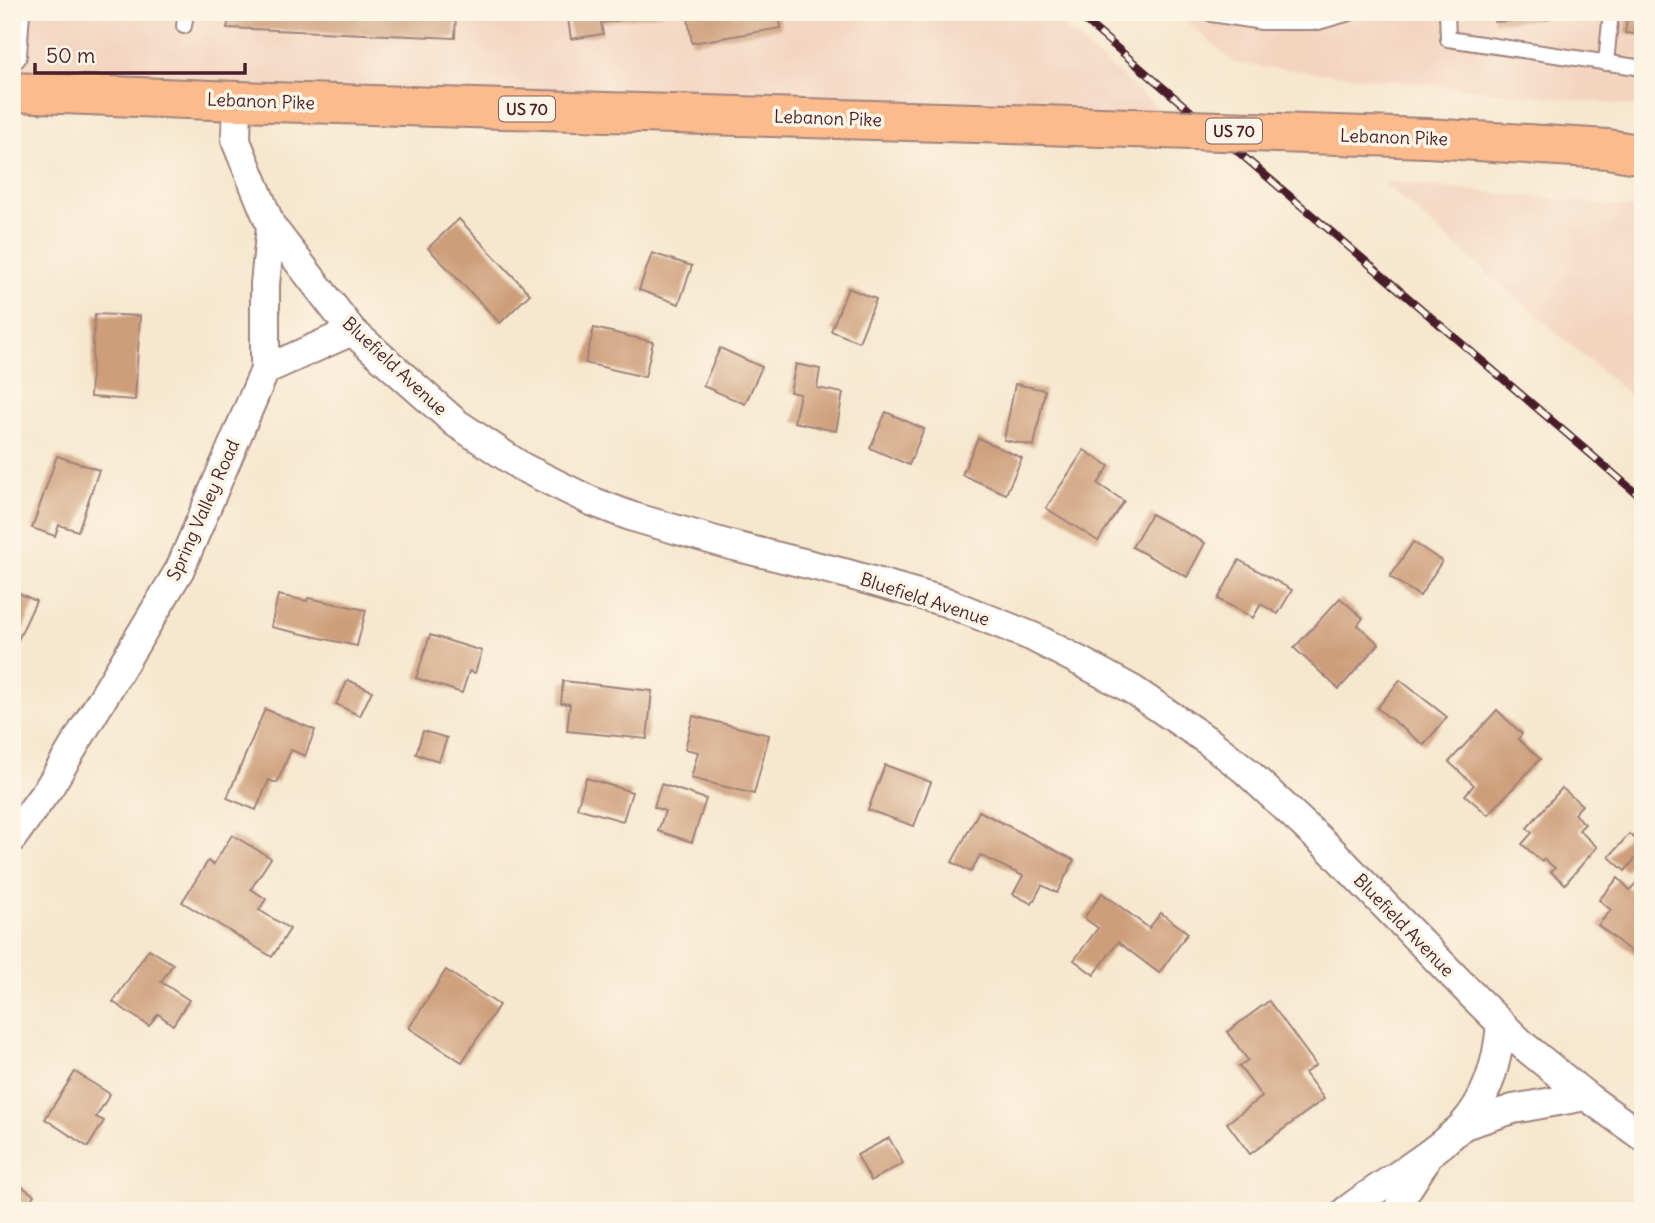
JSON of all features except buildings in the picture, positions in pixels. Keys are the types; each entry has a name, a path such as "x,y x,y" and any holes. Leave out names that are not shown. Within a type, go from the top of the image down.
{"main road":[{"name":"Lebanon Pike","path":"12,92 1427,138 1608,149 1643,155"}],"street":[{"path":"12,55 15,12"},
{"name":"Bluefield Avenue","path":"237,101 236,141 271,226 352,331 456,424 522,467 563,488 633,517 946,603 1033,637 1133,690 1245,770 1331,850 1501,1024 1586,1096 1643,1137"},
{"name":"Spring Valley Road","path":"12,838 50,786 180,569 265,370 265,284 271,226"},
{"path":"265,370 352,331"},
{"path":"1346,1211 1432,1152 1464,1125 1479,1103 1497,1061 1501,1024"},
{"path":"1464,1125 1513,1109 1586,1096"},
{"path":"1398,1211 1416,1174 1432,1152"}],"lane":[{"path":"1211,12 1262,22 1318,22 1353,12"},
{"path":"1447,12 1448,39 1643,68"},
{"path":"1606,62 1611,12"}],"shaded area":[{"path":"15,12 1046,12 1183,129 12,92"},
{"path":"1175,12 1643,12 1643,107 1236,64"},
{"path":"1382,181 1643,209 1643,407 1417,212"}],"railway":[{"path":"1075,12 1643,499"}]}
